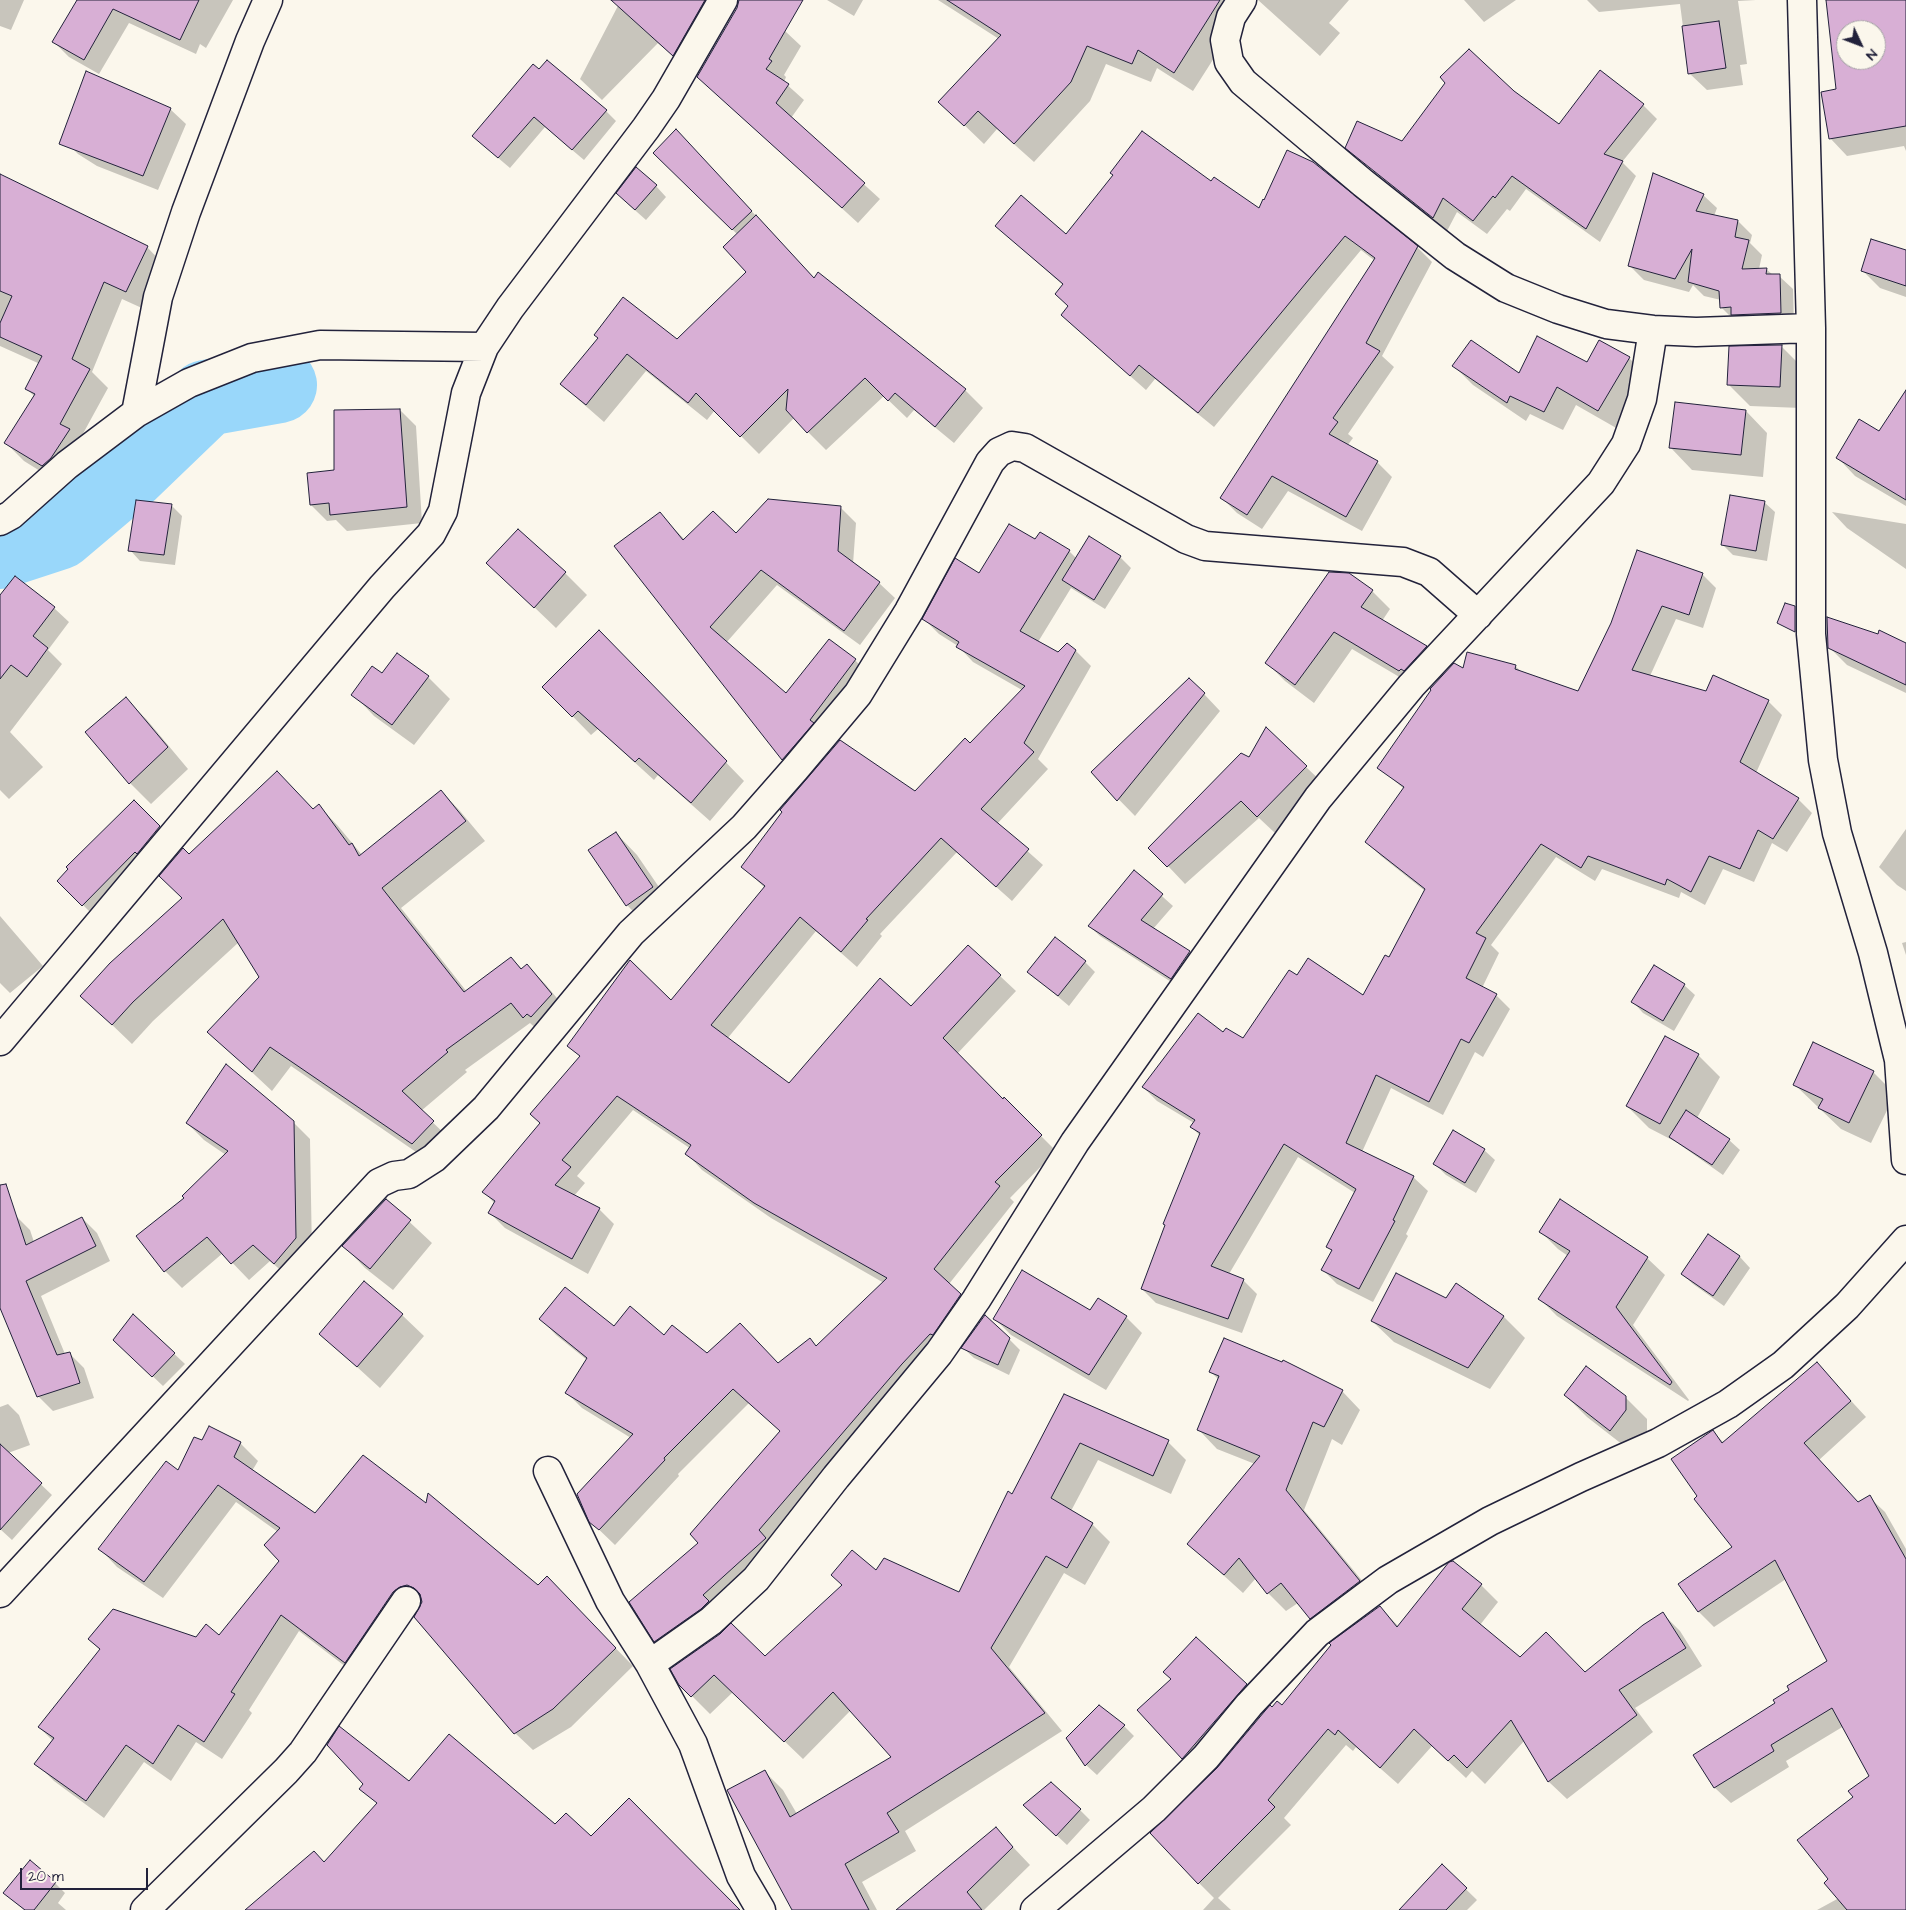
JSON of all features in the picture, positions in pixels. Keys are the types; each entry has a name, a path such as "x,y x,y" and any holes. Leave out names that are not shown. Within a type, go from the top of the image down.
{"street":[{"path":"136,413 158,297 193,194 250,40 268,0"},
{"path":"0,1042 376,593 431,534 443,511 466,393 484,347 510,308 666,99 723,0"},
{"path":"1242,0 1231,17 1225,40 1229,62 1243,82 1363,183 1455,256 1506,288 1558,309 1606,324 1652,330 1696,332 1811,328"},
{"path":"1802,0 1811,328 1811,634 1822,760 1837,834 1873,953 1899,1060 1906,1160"},
{"path":"650,1664 711,1621 756,1579 836,1477 939,1354 976,1300 1075,1142 1318,798 1412,686 1601,483 1626,444 1642,399 1652,330"},
{"path":"0,521 11,515 67,465 136,413 189,383 252,358 320,345 484,347"},
{"path":"0,1593 379,1183 394,1176 409,1174 434,1158 486,1108 631,933 744,827 795,769 858,694 910,611 990,462 999,452 1012,446 1025,448 1186,539 1205,546 1403,562 1429,572 1478,615"},
{"path":"1035,1910 1167,1796 1206,1758 1249,1705 1318,1632 1388,1580 1490,1521 1581,1477 1658,1443 1728,1404 1783,1365 1846,1306 1906,1240"},
{"path":"548,1471 610,1601 650,1664 693,1744 741,1876 761,1910"},
{"path":"144,1910 279,1778 303,1752 406,1601"}],"building":[{"path":"77,0 199,0 180,40 113,9 84,60 52,42"},
{"path":"611,0 705,0 673,56"},
{"path":"739,0 803,0 769,59 772,61 766,69 789,84 776,103 865,183 842,208 697,77 737,8"},
{"path":"947,0 1220,0 1174,73 1138,50 1132,64 1087,46 1071,82 1014,144 978,111 964,126 938,102 1001,35"},
{"path":"1826,0 1906,0 1906,126 1829,139 1821,92 1836,89"},
{"path":"1719,21 1726,68 1688,74 1682,26"},
{"path":"1469,49 1514,91 1559,124 1600,70 1644,104 1604,154 1623,161 1586,229 1512,176 1495,198 1493,196 1473,221 1443,198 1433,218 1345,148 1357,121 1402,141 1445,83 1440,77"},
{"path":"547,60 607,110 572,150 534,117 498,158 472,136 533,64 539,69"},
{"path":"86,71 171,108 143,176 59,144"},
{"path":"676,129 752,211 732,230 653,153"},
{"path":"1142,131 1211,181 1214,177 1259,208 1287,150 1313,162 1418,246 1366,343 1380,351 1333,418 1338,422 1329,434 1378,461 1346,517 1272,476 1247,515 1220,498 1375,258 1345,236 1198,413 1139,365 1130,376 1061,315 1068,306 1055,294 1063,284 995,226 1021,195 1066,234 1113,175 1110,173"},
{"path":"636,167 657,185 635,210 616,193"},
{"path":"1653,173 1704,194 1696,211 1738,220 1735,237 1749,240 1742,269 1767,268 1766,274 1780,274 1781,313 1731,315 1731,307 1720,308 1719,291 1688,282 1692,249 1675,279 1628,266"},
{"path":"0,174 148,246 126,292 104,282 72,359 90,369 60,424 70,429 51,458 42,466 4,443 35,394 25,389 42,356 0,337 0,323 12,296 0,291"},
{"path":"756,215 814,278 818,272 966,389 935,427 895,393 888,401 865,378 807,433 786,410 788,389 740,437 696,393 688,403 627,354 586,405 560,384 598,338 594,335 623,297 677,339 746,272 723,247"},
{"path":"1871,239 1906,250 1906,286 1861,271"},
{"path":"1537,336 1587,362 1599,340 1630,357 1598,411 1557,387 1544,412 1510,396 1507,403 1452,366 1471,340 1519,373"},
{"path":"1782,345 1780,387 1727,385 1729,346"},
{"path":"1906,390 1906,500 1836,458 1859,419 1879,431"},
{"path":"1675,402 1746,410 1741,455 1669,448"},
{"path":"400,409 407,507 330,515 329,503 310,505 307,473 334,470 334,410"},
{"path":"1730,495 1765,501 1756,551 1721,545"},
{"path":"768,499 841,506 838,551 880,582 844,631 761,570 710,627 786,693 829,639 856,659 810,720 814,723 782,760 614,546 660,512 683,540 713,511 736,533"},
{"path":"136,500 172,504 164,555 128,551"},
{"path":"1009,524 1035,539 1040,532 1070,550 1020,631 1058,652 1067,643 1076,650 1024,743 1034,752 981,809 1029,849 996,887 941,838 866,919 868,920 841,952 800,917 711,1025 789,1083 880,978 911,1006 968,945 1001,975 943,1038 1003,1099 1004,1097 1042,1135 995,1182 1000,1186 934,1269 961,1294 933,1335 930,1334 902,1364 759,1530 766,1538 703,1595 709,1601 701,1609 654,1642 629,1602 698,1543 690,1534 780,1431 733,1389 664,1458 665,1460 599,1530 589,1522 577,1494 633,1434 565,1393 587,1358 539,1319 565,1287 614,1326 630,1306 664,1335 672,1325 707,1353 740,1323 778,1363 810,1338 816,1346 887,1278 754,1203 685,1154 691,1145 617,1096 562,1160 571,1167 555,1185 600,1208 572,1259 488,1213 495,1201 482,1192 540,1123 530,1114 580,1056 567,1046 630,960 671,1000 765,886 741,867 782,812 780,810 840,740 915,791 965,738 970,743 1025,686 956,647 959,642 922,619 955,558 979,573"},
{"path":"518,529 566,572 534,608 486,563"},
{"path":"1089,536 1121,556 1094,600 1062,580"},
{"path":"1637,550 1703,573 1689,615 1662,606 1632,670 1706,691 1713,675 1769,700 1740,762 1799,798 1773,839 1758,830 1740,869 1709,856 1691,892 1667,879 1665,885 1588,856 1581,868 1541,844 1476,933 1486,938 1466,978 1497,994 1469,1043 1461,1039 1429,1102 1376,1075 1346,1143 1414,1176 1393,1220 1395,1221 1359,1289 1321,1270 1332,1250 1326,1247 1356,1189 1284,1144 1211,1266 1244,1279 1228,1319 1141,1289 1165,1225 1163,1224 1200,1133 1190,1127 1195,1120 1142,1087 1198,1013 1223,1032 1226,1028 1243,1038 1289,970 1297,975 1308,958 1363,995 1385,955 1389,957 1425,889 1365,842 1404,787 1377,768 1430,689 1454,663 1463,668 1467,652 1516,665 1515,669 1578,691 1611,623"},
{"path":"1329,572 1349,573 1373,590 1361,607 1427,646 1404,671 1401,669 1399,671 1334,632 1295,685 1265,663"},
{"path":"15,576 55,607 33,636 48,648 27,677 11,665 0,679 0,595"},
{"path":"1785,603 1795,606 1795,632 1777,623"},
{"path":"1827,617 1878,634 1879,630 1906,643 1906,685 1828,648"},
{"path":"599,630 727,761 691,803 639,758 635,762 578,711 572,717 542,687"},
{"path":"397,653 429,676 392,725 351,695 372,666 382,673"},
{"path":"1189,678 1205,693 1117,801 1091,772"},
{"path":"126,697 168,747 129,784 85,732"},
{"path":"1266,727 1307,766 1257,817 1241,801 1167,867 1148,848 1241,753 1249,757"},
{"path":"277,771 313,809 319,804 349,845 352,843 359,856 441,790 466,821 382,888 464,992 511,957 521,969 527,964 552,994 531,1017 527,1014 523,1018 511,1003 446,1050 448,1052 402,1091 434,1121 412,1144 270,1047 252,1072 207,1032 259,977 223,919 133,1002 112,1025 80,996 110,963 182,898 159,876 183,848 189,854"},
{"path":"134,800 160,826 137,854 135,852 82,906 57,881 68,869 66,867"},
{"path":"616,832 653,887 626,906 588,850"},
{"path":"1134,870 1163,894 1141,920 1190,951 1171,979 1088,926"},
{"path":"1055,937 1086,961 1058,996 1027,972"},
{"path":"1654,965 1685,984 1663,1021 1631,1002"},
{"path":"1665,1036 1699,1054 1660,1124 1626,1106"},
{"path":"1813,1042 1874,1071 1849,1123 1818,1108 1823,1099 1793,1085"},
{"path":"226,1064 294,1121 296,1238 274,1264 253,1245 231,1264 207,1237 164,1272 136,1236 184,1198 182,1196 228,1151 186,1123"},
{"path":"1686,1110 1730,1139 1712,1165 1669,1137"},
{"path":"1453,1130 1485,1149 1465,1183 1433,1164"},
{"path":"6,1184 26,1245 82,1217 96,1246 26,1281 57,1355 70,1352 80,1383 37,1397 0,1308 0,1185"},
{"path":"386,1199 411,1220 370,1269 342,1246"},
{"path":"1560,1199 1648,1257 1616,1307 1672,1382 1670,1385 1538,1299 1570,1251 1539,1232"},
{"path":"1708,1234 1740,1256 1713,1296 1681,1274"},
{"path":"1022,1270 1090,1310 1098,1298 1127,1316 1089,1375 993,1319"},
{"path":"1396,1273 1446,1298 1456,1283 1504,1316 1468,1368 1371,1321"},
{"path":"364,1281 403,1314 357,1367 319,1334"},
{"path":"133,1314 175,1353 152,1377 113,1340"},
{"path":"985,1315 1010,1338 998,1365 961,1348"},
{"path":"1224,1338 1282,1362 1283,1360 1343,1390 1324,1427 1313,1422 1286,1490 1360,1581 1310,1619 1281,1583 1267,1594 1239,1558 1224,1575 1187,1544 1260,1456 1197,1430 1219,1376 1209,1372"},
{"path":"1817,1362 1851,1401 1804,1443 1858,1502 1870,1495 1906,1559 1906,1910 1847,1910 1824,1883 1828,1879 1797,1840 1853,1797 1848,1791 1869,1776 1832,1708 1771,1745 1774,1751 1714,1788 1693,1755 1775,1703 1773,1700 1789,1690 1787,1686 1827,1661 1775,1560 1698,1612 1678,1584 1732,1547 1694,1499 1697,1496 1671,1459 1713,1430 1722,1443"},
{"path":"1586,1366 1626,1396 1626,1410 1610,1431 1564,1395"},
{"path":"1064,1394 1169,1440 1153,1476 1080,1443 1051,1498 1093,1523 1067,1568 1046,1556 991,1648 1045,1713 887,1813 899,1832 845,1864 869,1910 792,1910 727,1790 765,1770 790,1817 891,1757 833,1692 784,1742 714,1675 691,1697 679,1685 670,1669 720,1634 731,1623 765,1656 842,1585 831,1575 852,1550 876,1570 884,1558 959,1592 1008,1491 1012,1494"},
{"path":"209,1426 241,1442 234,1457 315,1513 363,1455 426,1503 428,1493 538,1585 547,1576 616,1648 553,1709 514,1734 414,1617 422,1602 420,1594 414,1588 407,1585 393,1592 345,1663 281,1615 231,1692 235,1694 204,1742 178,1725 153,1764 126,1745 86,1801 34,1764 54,1738 38,1727 100,1649 88,1639 113,1609 196,1637 206,1624 219,1635 279,1561 264,1545 280,1528 218,1485 144,1582 98,1549 166,1461 178,1470 194,1437 202,1440"},
{"path":"0,1444 42,1483 0,1530"},
{"path":"1453,1561 1482,1584 1462,1609 1520,1657 1546,1632 1585,1672 1643,1625 1663,1612 1686,1648 1619,1690 1637,1715 1548,1782 1511,1720 1467,1768 1454,1755 1448,1761 1414,1729 1380,1768 1338,1730 1335,1735 1328,1729 1268,1800 1275,1807 1198,1884 1150,1833 1217,1768 1270,1705 1272,1707 1277,1701 1282,1705 1331,1645 1329,1643 1380,1606 1397,1627 1449,1562"},
{"path":"1196,1637 1247,1684 1182,1759 1137,1710 1171,1679 1163,1672"},
{"path":"1099,1705 1125,1725 1085,1766 1066,1738"},
{"path":"339,1726 409,1781 449,1734 555,1824 566,1813 591,1836 629,1798 740,1910 245,1910 314,1851 324,1862 377,1803 359,1789 363,1784 327,1745"},
{"path":"1051,1782 1081,1809 1056,1836 1023,1805"},
{"path":"996,1827 1013,1847 967,1892 982,1910 896,1910"},
{"path":"30,1860 56,1882 34,1910 25,1910 3,1893"},
{"path":"1442,1864 1467,1888 1446,1910 1399,1910"}],"waterway":[{"path":"0,551 58,532 129,472 206,398 279,385"}]}
